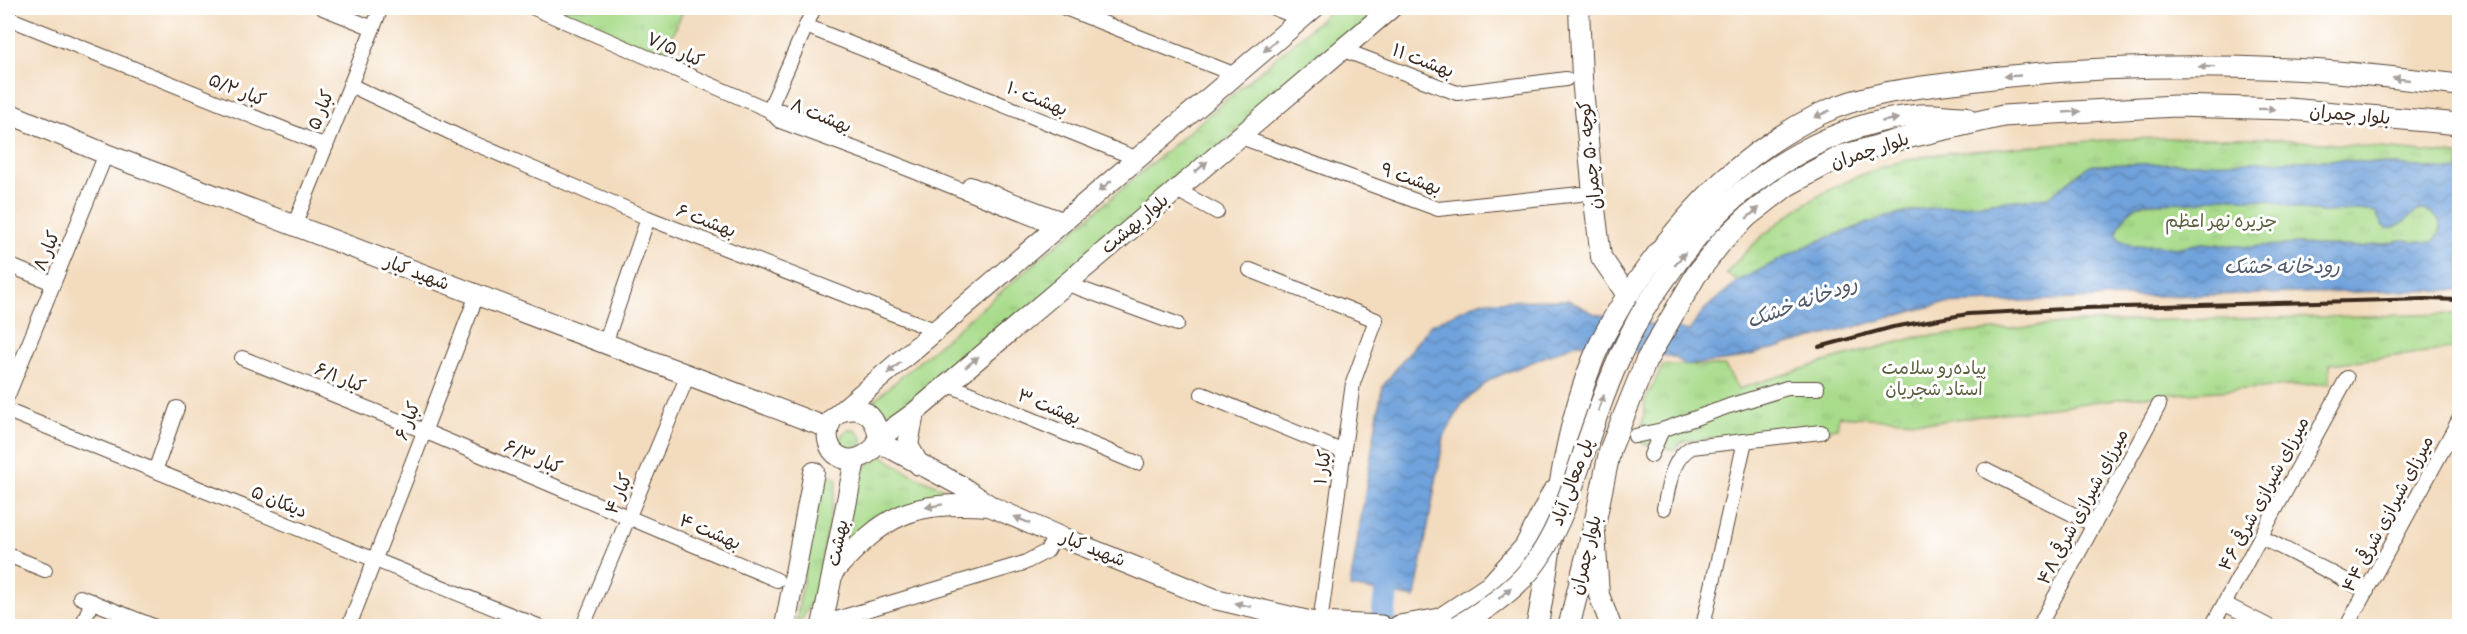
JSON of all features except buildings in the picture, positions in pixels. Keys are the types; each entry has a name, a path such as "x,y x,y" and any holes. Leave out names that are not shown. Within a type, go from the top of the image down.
{"main road":[{"name":"بلوار چمران","path":"1537,627 1566,452 1577,402 1596,352 1622,304 1676,228 1717,185 1769,143 1822,113 1882,93 1999,77 2175,66 2292,69 2460,85"},
{"name":"بلوار چمران","path":"1569,627 1610,450 1646,361 1696,275 1723,240 1748,216 1788,185 1842,156 1897,140 2003,116 2175,106 2289,109 2460,124"},
{"name":"پل معالی آباد","path":"1458,627 1497,601 1529,572 1546,548 1571,493 1613,370 1646,306 1701,232 1733,199 1803,150 1842,132 1921,115 1993,119"},
{"name":"بلوار چمران","path":"1405,625 1440,619 1450,614 1490,586 1509,567 1525,547 1549,501 1566,452"},
{"path":"1548,567 1558,576 1568,576 1581,571"},
{"path":"1298,627 1320,623 1381,627"}],"street":[{"path":"322,8 373,28"},
{"name":"۵ کبار","path":"294,226 381,8"},
{"name":"۷/۵ کبار","path":"534,8 769,110"},
{"path":"769,110 814,8"},
{"path":"1065,8 1236,75"},
{"path":"1274,8 1307,13"},
{"name":"بلوار بهشت","path":"878,441 1391,8"},
{"name":"کوچه ۵۰ چمران","path":"1579,8 1583,89 1601,257 1622,304"},
{"path":"843,411 855,409 871,416 879,431 878,441 870,454 855,460 839,456 833,451 829,443 828,428 832,419 1307,13"},
{"name":"۵/۲ کبار","path":"8,18 326,146"},
{"name":"۱۰ بهشت","path":"806,26 1138,159"},
{"name":"۱۱ بهشت","path":"1341,49 1457,93 1566,80"},
{"name":"۶ بهشت","path":"350,85 464,139 648,218 937,331"},
{"name":"۸ بهشت","path":"769,110 782,111 1061,224"},
{"name":"شهید کبار","path":"8,113 106,154 828,428"},
{"name":"۹ بهشت","path":"1238,136 1438,210 1580,194"},
{"name":"۸ کبار","path":"8,395 106,154"},
{"path":"1175,189 1217,212"},
{"path":"605,344 648,218"},
{"path":"8,265 53,283"},
{"name":"۱ کبار","path":"1250,270 1376,320 1353,383 1320,623"},
{"path":"1065,283 1177,324"},
{"name":"۶ کبار","path":"349,627 477,295"},
{"name":"۶/۱ کبار","path":"242,358 424,431"},
{"name":"۴ کبار","path":"583,627 688,375"},
{"name":"۴۶ میرزای شیرازی شرقی","path":"2212,627 2347,378"},
{"name":"۳ بهشت","path":"947,384 1137,463"},
{"path":"1635,436 1662,430 1787,388 1817,388"},
{"path":"1202,394 1344,452"},
{"name":"۴۸ میرزای شیرازی شرقی","path":"2039,627 2158,405"},
{"path":"155,471 177,408"},
{"name":"۵ دینکان","path":"8,411 538,627"},
{"path":"914,412 908,445 919,465"},
{"name":"۴۴ میرزای شیرازی شرقی","path":"2347,627 2460,418"},
{"path":"1651,455 1662,430"},
{"name":"۶/۳ کبار","path":"424,431 629,516"},
{"path":"1664,508 1674,467 1684,451 1692,447 1821,432"},
{"name":"شهید کبار","path":"878,441 961,486 992,507 1056,535 1215,599 1320,623"},
{"path":"1703,627 1745,441"},
{"name":"بهشت","path":"823,625 855,460"},
{"path":"1985,470 2094,525"},
{"path":"785,627 814,472"},
{"path":"832,572 858,544 878,527 896,517 931,506 950,504 992,507"},
{"name":"۴ بهشت","path":"629,516 777,580"},
{"path":"1595,522 1599,595 1611,627"},
{"path":"823,625 1024,563 1047,551 1056,535"},
{"path":"2261,537 2367,591"},
{"path":"8,555 45,570"},
{"path":"82,627 86,599 153,627"},
{"path":"2225,604 2268,627"}],"green space":[{"path":"534,8 684,8 661,63"},
{"path":"1334,8 1383,8 885,428 867,406"},
{"path":"2265,138 2459,155 2459,171 2341,160 2091,165 2048,197 1922,209 1883,218 1813,243 1738,281 1726,274 1766,233 1789,215 1840,185 1894,164 1931,155 1960,152 2121,139"},
{"name":"جزیره نهر اعظم","path":"2221,197 2268,200 2304,210 2324,212 2359,210 2376,212 2383,226 2422,210 2433,213 2441,227 2432,242 2400,240 2360,247 2298,244 2248,247 2202,243 2175,248 2158,245 2132,246 2120,240 2115,233 2123,219 2138,205 2196,202"},
{"name":"پیاده‌رو سلامت استاد شجریان","path":"2459,314 2459,348 2330,364 2330,383 2133,397 1933,422 1839,416 1837,428 1684,441 1674,450 1641,443 1645,401 1663,365 1725,366 1738,389 1824,362 1917,337 2084,322"},
{"path":"847,430 855,430 862,437 862,445 855,452 847,452 840,445 840,437"},
{"path":"882,455 912,474 967,498 874,521 843,547 856,473"},
{"path":"828,475 834,476 837,482 815,595 802,619 796,621 820,484"}],"water":[{"path":"2341,160 2459,171 2459,290 2156,296 1940,304 1732,360 1686,365 1674,357 1578,343 1491,379 1462,404 1444,437 1415,598 1350,587 1382,387 1431,324 1482,301 1568,300 1595,314 1689,331 1705,309 1738,281 1813,243 1883,218 1922,209 2048,197 2090,165","holes":["2221,197 2268,200 2304,210 2376,212 2386,228 2399,225 2420,209 2437,218 2441,232 2432,242 2400,240 2360,247 2298,244 2248,247 2202,243 2175,248 2158,245 2132,246 2120,240 2116,233 2130,211 2144,203 2196,202"]}],"waterway":[{"name":"رودخانه خشک","path":"1382,626 1390,562"}],"railway":[{"path":"1819,347 1893,327 1968,314 2085,308 2460,300"}]}
